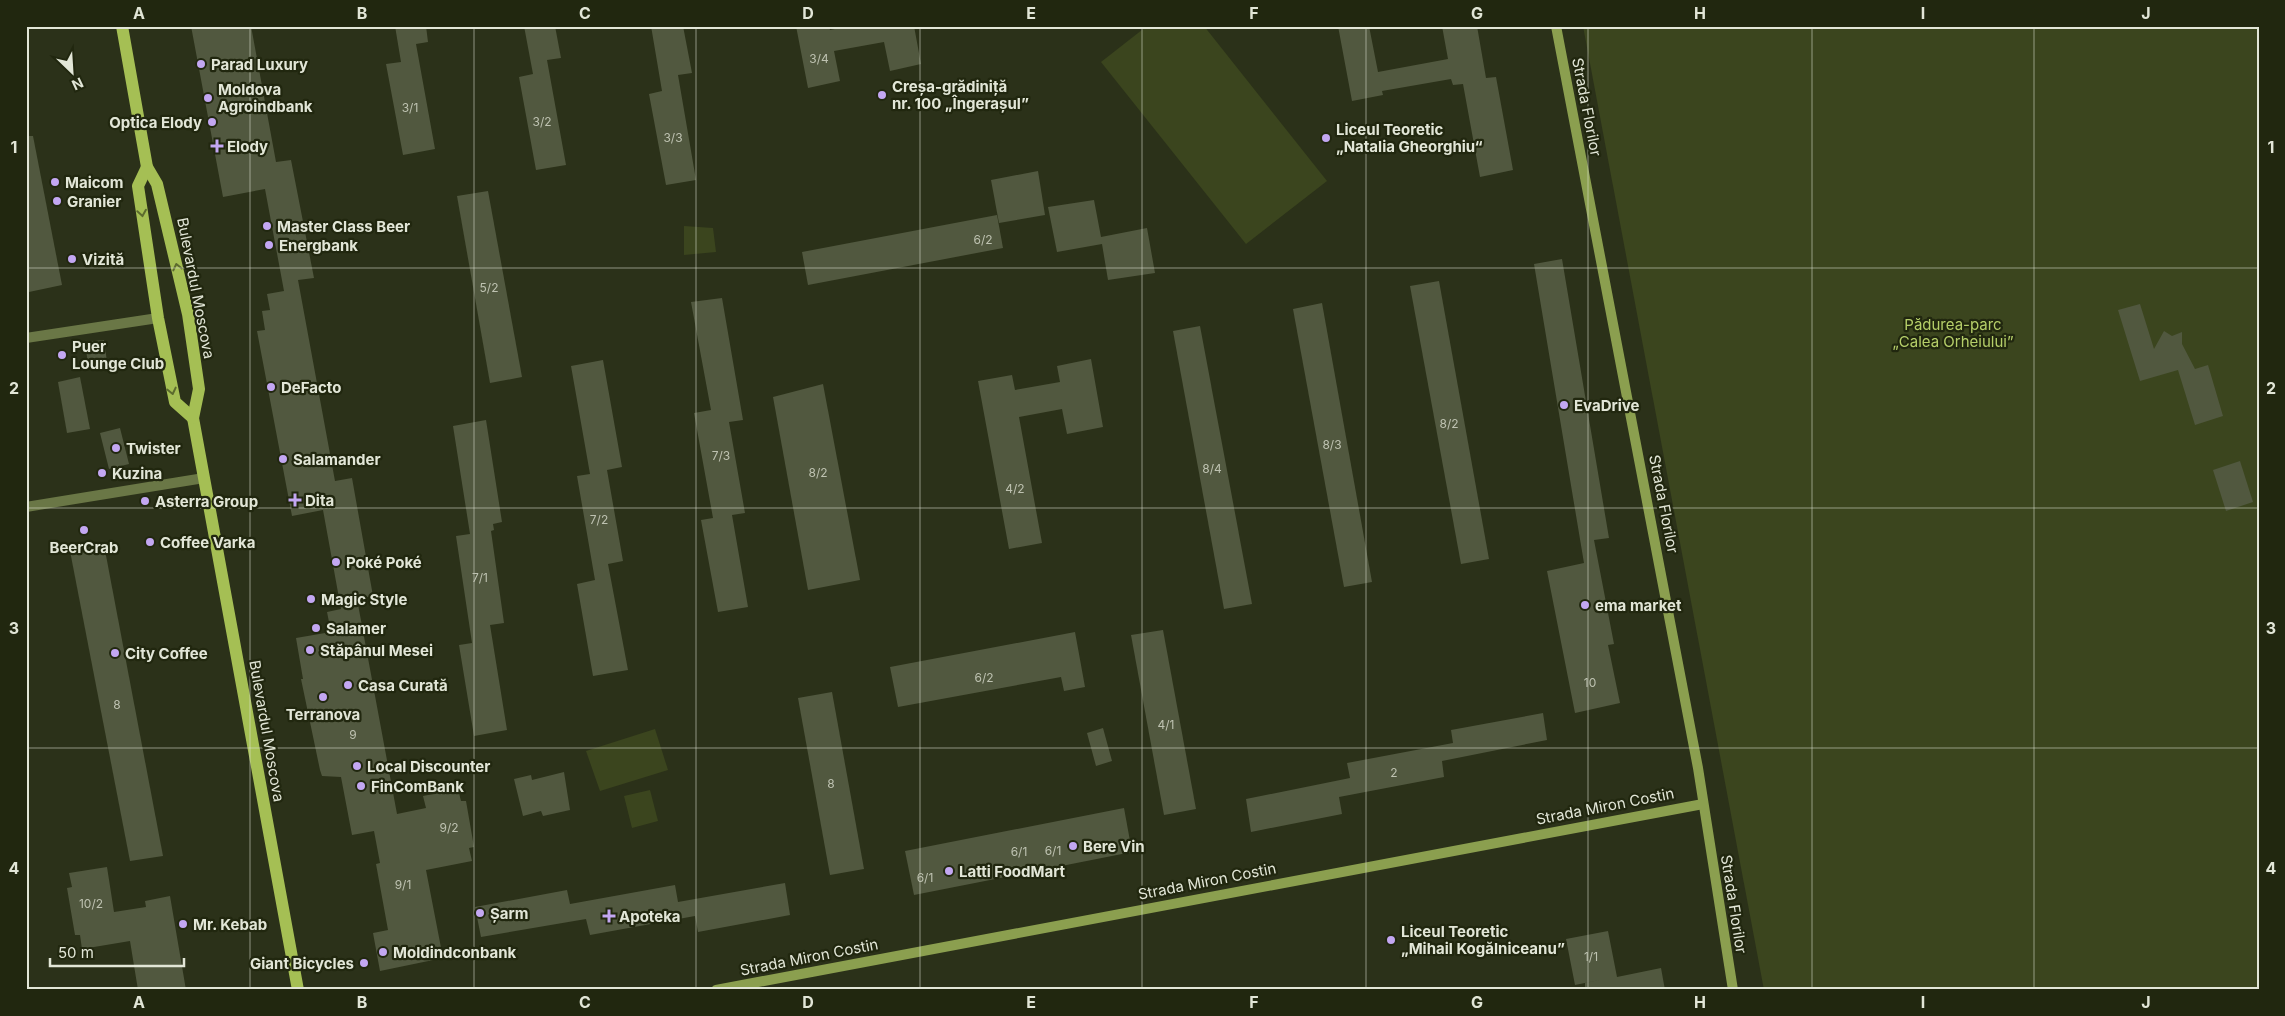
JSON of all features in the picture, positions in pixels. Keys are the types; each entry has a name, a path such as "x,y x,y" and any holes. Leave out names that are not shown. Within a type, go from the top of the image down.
{"main road":[{"name":"Bulevardul Moscova","path":"121,28 147,167 157,184 188,314 199,389 192,418 298,990"},
{"path":"147,167 138,186 158,318 175,402 192,418"}],"street":[{"name":"Strada Florilor","path":"1556,26 1656,540 1703,804 1733,990"},
{"path":"26,338 158,318"},
{"path":"26,508 204,478"},
{"name":"Strada Miron Costin","path":"716,990 1703,804"}],"green space":[{"path":"1147,26 1204,26 1327,181 1246,244 1101,62"},
{"name":"Pădurea-parc „Calea Orheiului”","path":"1583,26 2259,26 2259,990 1764,990"},
{"path":"684,226 713,228 716,252 684,255"},
{"path":"655,729 668,770 600,791 586,751"},
{"path":"650,790 658,821 632,828 624,796"}],"building":[{"path":"191,26 251,26 276,162 291,160 314,278 298,280 335,481 352,478 373,596 357,599 397,814 426,808 423,796 458,789 461,801 466,801 474,847 469,848 472,861 426,870 443,958 380,971 373,933 388,930 376,864 380,863 374,831 352,835 341,777 322,776 320,770 301,679 303,679 296,638 331,632 327,612 341,609 323,510 292,516 257,331 265,330 262,311 270,310 267,294 284,291 265,189 223,197"},
{"path":"395,26 426,26 428,42 416,44 435,149 403,155 386,64 401,62"},
{"path":"524,26 555,26 561,58 547,60 566,165 536,170 519,77 533,74"},
{"path":"651,26 683,26 692,73 678,75 696,180 666,185 649,94 662,91"},
{"path":"796,26 829,26 830,30 849,26 914,26 921,64 890,71 884,42 834,51 840,81 808,88"},
{"path":"1338,26 1369,26 1378,72 1448,59 1442,26 1477,26 1486,78 1496,77 1513,170 1480,177 1463,84 1453,85 1451,79 1382,91 1383,95 1352,101"},
{"path":"26,136 33,136 62,285 29,292 26,278"},
{"path":"1038,171 1045,215 999,223 991,180"},
{"path":"488,191 522,377 490,383 457,196"},
{"path":"1094,200 1101,237 1147,228 1155,273 1108,280 1102,244 1057,252 1048,207"},
{"path":"997,215 1003,248 808,285 802,252"},
{"path":"1562,259 1609,538 1594,540 1614,644 1608,645 1620,703 1575,713 1547,571 1584,563 1534,264"},
{"path":"1439,281 1489,559 1461,564 1410,286"},
{"path":"722,298 743,420 729,422 745,513 732,515 748,607 718,612 701,520 713,518 694,413 711,410 691,302"},
{"path":"1322,303 1372,582 1344,587 1293,309"},
{"path":"2140,304 2154,349 2164,331 2172,336 2182,332 2182,344 2195,369 2208,365 2223,416 2195,425 2178,370 2140,381 2118,310"},
{"path":"1200,326 1252,604 1224,609 1173,331"},
{"path":"104,340 107,362 88,364 85,342"},
{"path":"1091,359 1103,427 1067,434 1062,409 1019,417 1042,543 1009,549 978,381 1012,375 1015,390 1060,382 1057,366"},
{"path":"603,360 622,467 607,470 623,561 608,564 628,670 593,676 577,584 595,580 577,476 590,474 571,366"},
{"path":"80,377 90,429 67,433 58,382"},
{"path":"823,384 860,580 808,590 773,397"},
{"path":"486,420 502,522 493,524 494,530 491,531 504,623 490,625 507,730 474,736 459,645 472,643 456,536 470,534 453,426"},
{"path":"120,428 129,464 109,469 100,433"},
{"path":"2240,461 2253,502 2226,511 2213,470"},
{"path":"104,545 163,856 130,861 70,551"},
{"path":"1163,630 1196,809 1164,815 1131,635"},
{"path":"1075,632 1085,687 1064,691 1061,677 898,707 890,667"},
{"path":"832,692 864,869 830,875 798,698"},
{"path":"1543,713 1547,740 1442,761 1444,777 1339,797 1342,814 1251,832 1246,799 1350,778 1347,763 1453,743 1451,730"},
{"path":"1103,728 1112,761 1096,766 1087,733"},
{"path":"564,772 570,810 543,816 541,811 523,816 514,779 531,775 532,780"},
{"path":"1124,808 1132,852 914,895 905,851"},
{"path":"107,867 114,912 146,907 145,901 170,896 186,990 138,990 130,941 82,949 80,935 75,935 67,888 72,887 69,873"},
{"path":"785,883 790,915 698,932 695,916 590,935 586,919 481,937 475,907 567,890 570,904 675,885 678,902"},
{"path":"1608,931 1617,977 1661,968 1665,990 1585,990 1585,983 1614,977 1575,985 1566,939"}],"place":[{"name":"Parad Luxury","path":"201,64"},
{"name":"Creșa-grădiniță nr. 100 „Îngerașul”","path":"882,95"},
{"name":"Moldova Agroindbank","path":"208,98"},
{"name":"Optica Elody","path":"212,122"},
{"name":"Liceul Teoretic „Natalia Gheorghiu“","path":"1326,138"},
{"name":"Elody","path":"217,146"},
{"name":"Maicom","path":"55,182"},
{"name":"Granier","path":"57,201"},
{"name":"Master Class Beer","path":"267,226"},
{"name":"Energbank","path":"269,245"},
{"name":"Vizită","path":"72,259"},
{"name":"Puer Lounge Club","path":"62,355"},
{"name":"DeFacto","path":"271,387"},
{"name":"EvaDrive","path":"1564,405"},
{"name":"Twister","path":"116,448"},
{"name":"Salamander","path":"283,459"},
{"name":"Kuzina","path":"102,473"},
{"name":"Dita","path":"295,500"},
{"name":"Asterra Group","path":"145,501"},
{"name":"BeerCrab","path":"84,530"},
{"name":"Coffee Varka","path":"150,542"},
{"name":"Poké Poké","path":"336,562"},
{"name":"Magic Style","path":"311,599"},
{"name":"ema market","path":"1585,605"},
{"name":"Salamer","path":"316,628"},
{"name":"Stăpânul Mesei","path":"310,650"},
{"name":"City Coffee","path":"115,653"},
{"name":"Casa Curată","path":"348,685"},
{"name":"Terranova","path":"323,697"},
{"name":"Local Discounter","path":"357,766"},
{"name":"FinComBank","path":"361,786"},
{"name":"Bere Vin","path":"1073,846"},
{"name":"Latti FoodMart","path":"949,871"},
{"name":"Șarm","path":"480,913"},
{"name":"Apoteka","path":"609,916"},
{"name":"Mr. Kebab","path":"183,924"},
{"name":"Liceul Teoretic „Mihail Kogălniceanu”","path":"1391,940"},
{"name":"Moldindconbank","path":"383,952"},
{"name":"Giant Bicycles","path":"364,963"}]}
